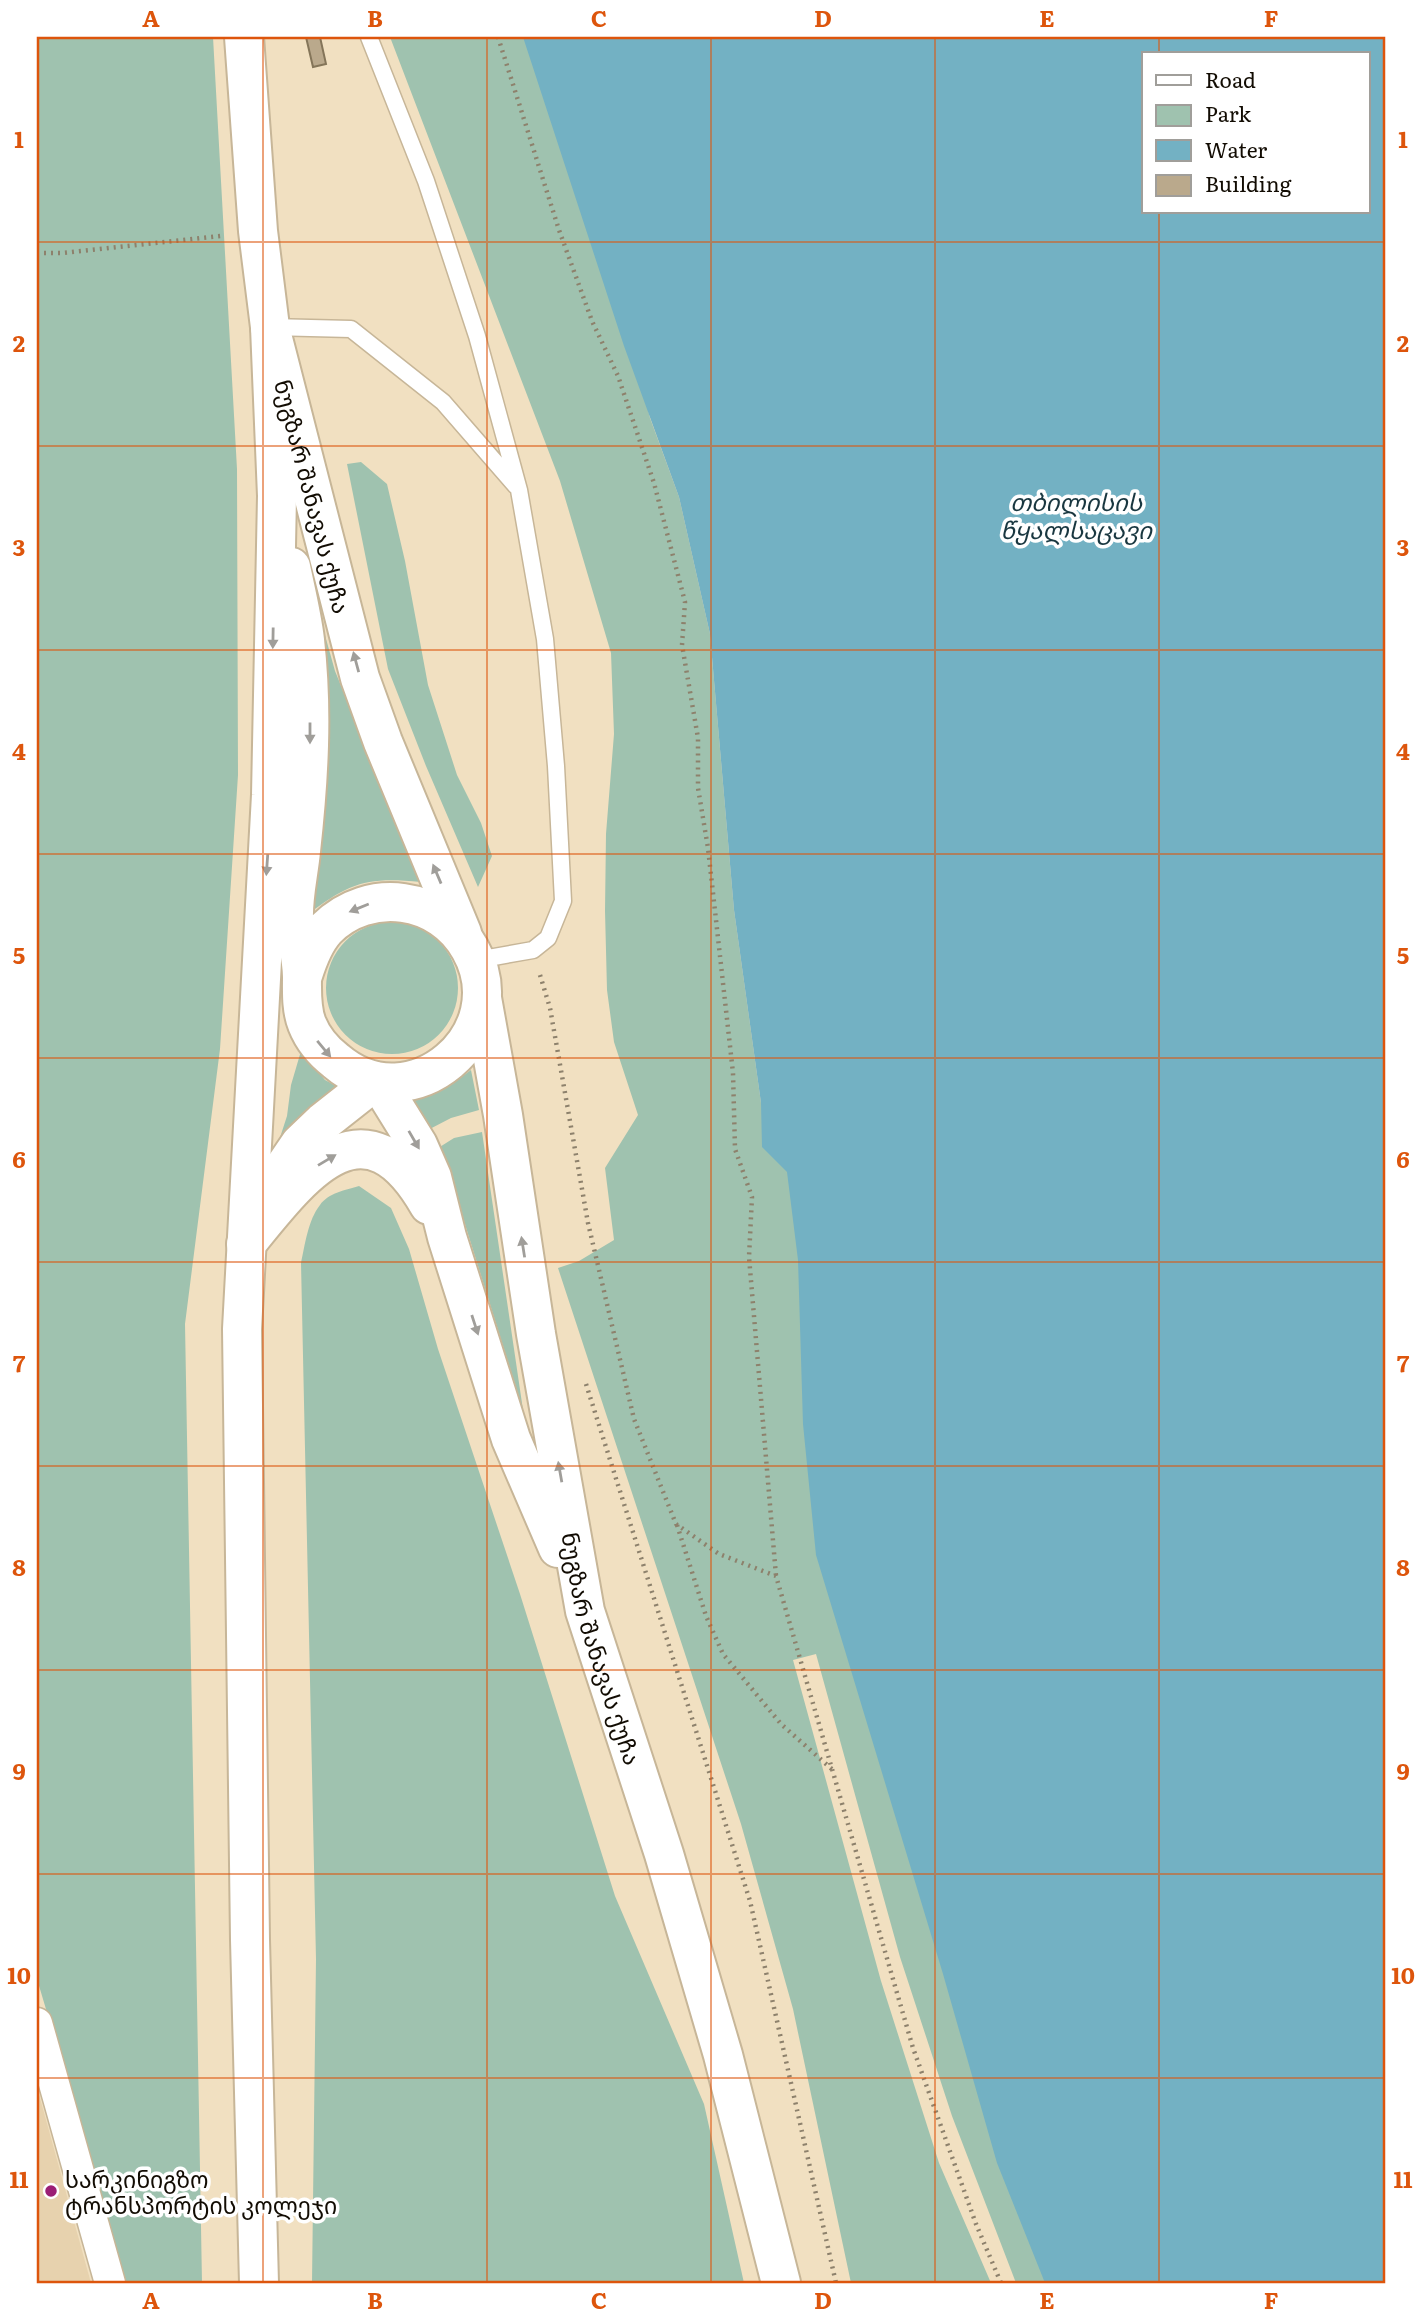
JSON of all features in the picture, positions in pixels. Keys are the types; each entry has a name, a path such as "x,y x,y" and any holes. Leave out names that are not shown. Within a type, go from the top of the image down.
{"main road":[{"name":"ნუგზარ შანავას ქუჩა","path":"244,37 258,231 270,327 360,678 397,778 470,948"},
{"path":"259,2283 250,1940 242,1329 271,795 277,496 270,327"},
{"path":"252,1131 302,984 311,951 326,929 346,913 370,904 396,901 422,906 445,918 470,948 481,979 482,998 477,1022 466,1045 449,1063 428,1076 404,1082 377,1081 346,1070 322,1050 306,1023 302,984 294,917 309,774 310,700 305,637 277,496"},
{"name":"ნუგზარ შანავას ქუჩა","path":"482,998 536,1334 585,1611 664,1854 723,2055 781,2283"},
{"path":"377,1081 418,1145 432,1177 447,1237 512,1439 585,1611"},
{"path":"246,1244 267,1193 300,1144 323,1122 377,1081"},
{"path":"246,1244 306,1175 327,1159 345,1151 364,1149 386,1155 407,1173 447,1237"}],"street":[{"path":"37,2023 110,2283"}],"lane":[{"path":"369,37 426,181 477,336 519,490 545,639 556,766 563,901 548,938 533,950 470,948"},
{"path":"270,327 351,329 443,402 519,490"}],"path":[{"path":"498,37 559,230 592,321 618,376 654,483 685,602 682,645 698,738 698,788 708,848 733,1073 735,1149 752,1197 749,1257 776,1576 913,2048 976,2224 1001,2283"},
{"path":"37,253 156,244 258,231"},
{"path":"533,950 550,1008 588,1223 634,1419 676,1524 706,1616 723,1654 781,1724 835,1772"},
{"path":"586,1383 750,1901 836,2283"},
{"path":"676,1524 719,1553 776,1576"}],"shaded area":[{"name":"სარკინიგზო ტრანსპორტის კოლეჯი","path":"37,2088 40,2098 91,2283 37,2283"}],"green space":[{"path":"37,37 213,37 237,469 238,775 220,1049 185,1324 202,2283 125,2283 37,1979"},
{"path":"390,37 554,37 650,418 679,497 710,634 734,910 761,1103 774,1108 1061,2283 1016,2283 952,2116 900,1957 816,1654 793,1660 881,1981 939,2163 991,2283 851,2283 793,2009 741,1824 558,1268 579,1261 614,1240 605,1168 638,1115 614,1042 607,990 606,834 614,734 611,653 560,481"},
{"path":"361,462 387,484 405,561 428,685 457,775 481,823 492,856 478,887 388,669 347,464"},
{"path":"321,621 335,671 421,882 387,880 360,884 336,895 307,915"},
{"path":"392,922 417,927 439,941 453,963 458,988 453,1013 439,1035 417,1049 392,1054 367,1049 345,1035 331,1013 326,988 331,963 345,941 367,927"},
{"path":"301,1051 325,1080 346,1091 274,1156 287,1116 291,1085"},
{"path":"471,1070 479,1110 451,1118 424,1132 401,1103 448,1087"},
{"path":"482,1132 523,1410 459,1205 435,1150 454,1138"},
{"path":"359,1186 391,1208 409,1249 438,1349 520,1594 615,1896 704,2104 744,2283 312,2283 316,1959 301,1263 310,1225 323,1201"}],"water":[{"name":"თბილისის წყალსაცავი","path":"523,37 1385,37 1385,2283 1045,2283 997,2163 943,1974 816,1555 803,1424 798,1260 787,1172 762,1147 761,1103 734,910 710,634 679,497 624,346"}],"building":[{"path":"306,37 320,37 326,64 313,67"}],"place":[{"name":"სარკინიგზო ტრანსპორტის კოლეჯი","path":"51,2191"}]}
